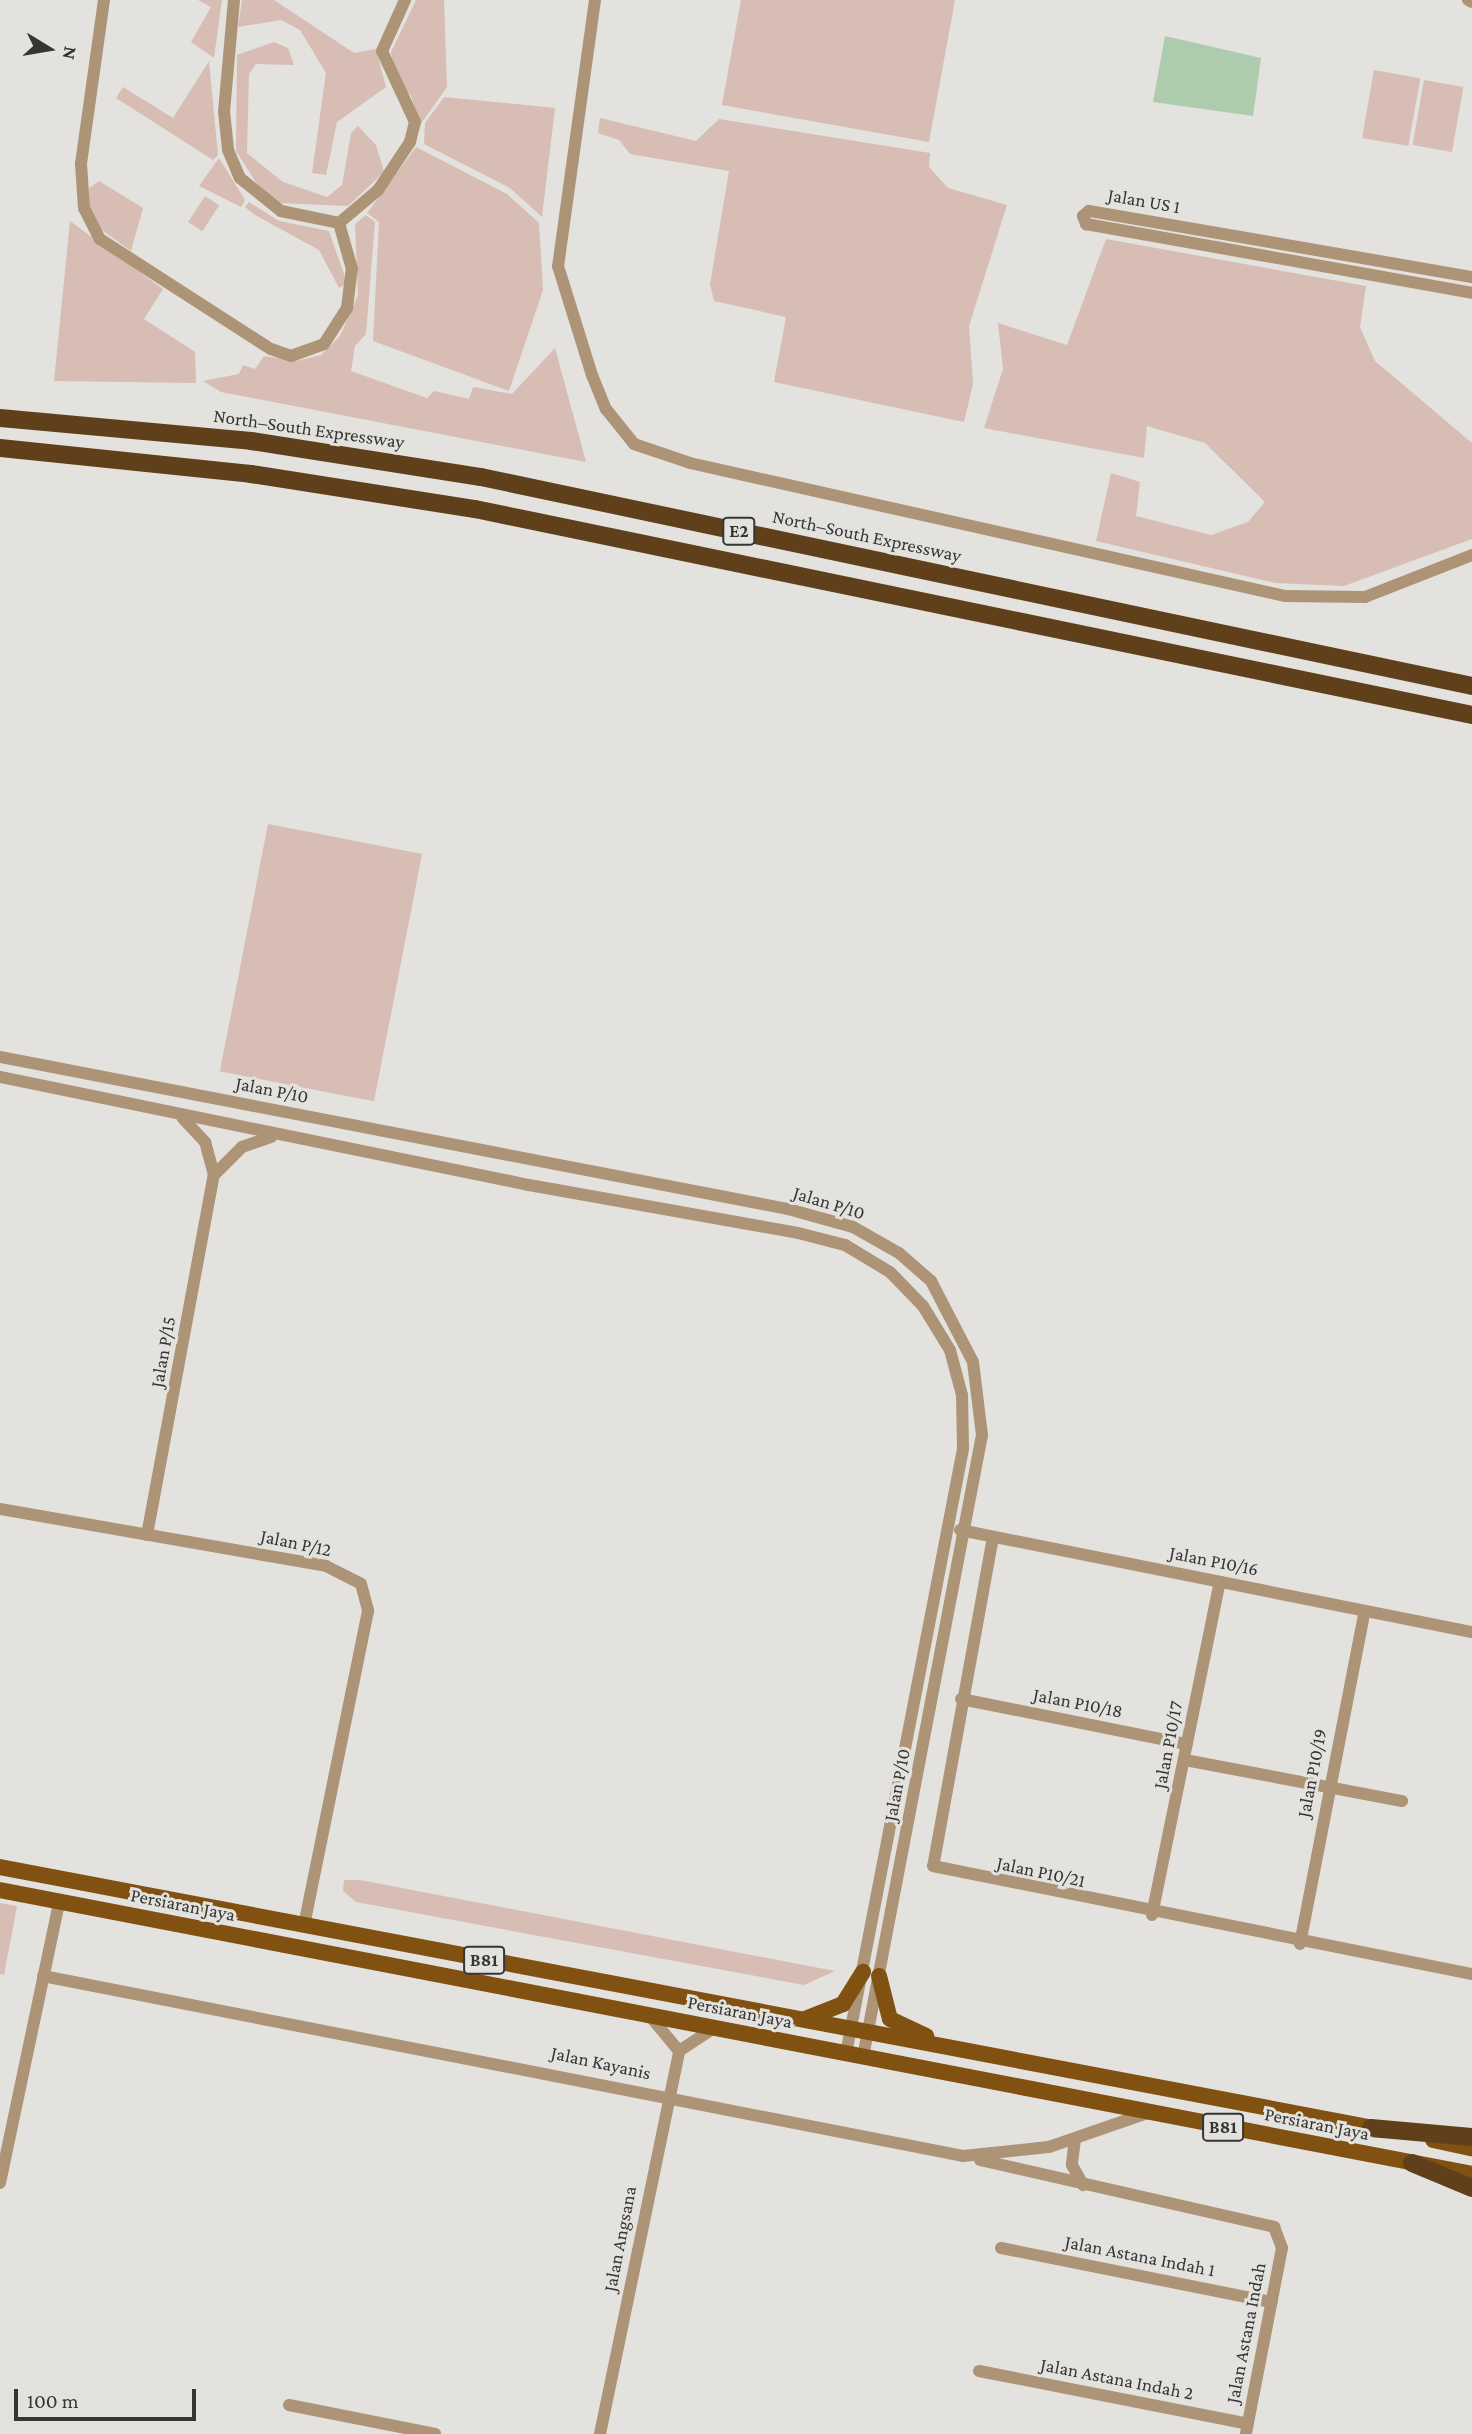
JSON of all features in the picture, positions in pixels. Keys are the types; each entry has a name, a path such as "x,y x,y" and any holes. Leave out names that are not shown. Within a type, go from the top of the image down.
{"highway":[{"name":"North–South Expressway","path":"0,418 251,440 481,477 1472,686"},
{"name":"E2","path":"0,448 251,474 475,509 1472,715"},
{"path":"1371,2128 1472,2137"},
{"path":"1412,2163 1472,2188"}],"main road":[{"name":"Persiaran Jaya","path":"0,1867 1472,2148"},
{"name":"Persiaran Jaya","path":"0,1890 1472,2174"},
{"path":"788,2019 835,2010 871,1974 883,2008 904,2029 1027,2062"}],"street":[{"path":"104,0 81,164 85,214 100,239 271,349 291,356 324,344 347,308 352,269 339,223"},
{"path":"233,0 224,111 228,150 240,178 281,211 339,223"},
{"path":"339,223 377,191 410,142 415,122 382,51 405,0"},
{"path":"595,0 558,266 592,375 606,409 634,444 690,463 1285,596 1364,597 1472,555"},
{"name":"Jalan US 1","path":"1472,276 1089,211 1083,216 1098,226 1472,293"},
{"name":"Jalan P/10","path":"0,1056 853,1227 900,1253 931,1281 973,1362 982,1436 967,1531 871,1974 846,2053"},
{"name":"Jalan P/10","path":"0,1077 183,1117 845,1245 890,1272 923,1306 950,1350 962,1395 962,1449 871,1974 863,2057"},
{"path":"0,1085 17,1080"},
{"name":"Jalan P/15","path":"147,1535 214,1175 205,1142 183,1117"},
{"path":"214,1175 242,1147 278,1135"},
{"name":"Jalan P/12","path":"0,1509 326,1566 361,1584 368,1612 304,1926"},
{"name":"Jalan P10/16","path":"949,1528 1472,1632"},
{"name":"Jalan P10/21","path":"993,1537 961,1699 933,1866 1152,1915 1472,1974"},
{"name":"Jalan P10/17","path":"1152,1915 1220,1582"},
{"name":"Jalan P10/19","path":"1300,1944 1328,1787 1365,1611"},
{"name":"Jalan P10/18","path":"961,1699 1187,1744"},
{"path":"1185,1760 1402,1801"},
{"path":"0,2183 59,1902"},
{"name":"Jalan Kayanis","path":"43,1976 963,2156 1075,2139 1147,2113"},
{"path":"650,2016 679,2051 694,2036 714,2028"},
{"name":"Jalan Angsana","path":"600,2434 679,2051"},
{"path":"1075,2139 1072,2165 1083,2185"},
{"name":"Jalan Astana Indah","path":"963,2156 1083,2185 1267,2223 1282,2248 1247,2429"},
{"name":"Jalan Astana Indah 1","path":"1001,2248 1272,2302"},
{"name":"Jalan Astana Indah 2","path":"979,2371 1247,2429"},
{"path":"289,2405 435,2434"}],"shaded area":[{"path":"198,0 222,0 214,58 191,42 211,7"},
{"path":"242,0 274,0 354,53 376,49 386,87 337,122 326,175 312,173 326,73 300,30 281,20 238,27"},
{"path":"416,0 444,0 447,87 420,125 411,96 396,78 391,52"},
{"path":"741,0 955,0 929,142 722,105"},
{"path":"1165,36 1261,58 1253,116 1153,102"},
{"path":"274,42 288,48 294,65 256,64 249,74 247,153 283,182 327,197 342,185 351,133 358,126 376,145 384,172 348,206 281,203 259,187 236,151 237,55"},
{"path":"209,61 218,155 213,160 116,98 123,87 173,118"},
{"path":"1374,70 1420,78 1408,146 1362,138"},
{"path":"1424,80 1463,87 1452,152 1413,145"},
{"path":"444,97 555,108 542,217 510,188 424,144 425,123"},
{"path":"600,118 696,141 719,119 930,153 929,167 948,188 1007,205 969,326 973,384 964,422 774,382 786,317 714,301 710,284 729,171 630,154 619,140 598,133"},
{"path":"416,147 507,194 539,223 543,290 509,391 373,341 379,222 367,213"},
{"path":"219,158 245,200 241,207 199,186"},
{"path":"99,181 143,208 131,251 95,225 88,201 89,188"},
{"path":"205,196 219,205 202,231 188,222"},
{"path":"249,202 279,221 329,231 347,283 339,288 319,250 255,215 245,207"},
{"path":"366,215 375,222 366,334 355,346 351,371 427,398 434,391 469,399 473,387 512,394 555,348 586,462 221,392 203,381 239,374 243,365 255,369 264,356 297,361 321,355 340,336 358,295 355,224"},
{"path":"70,221 163,289 144,319 195,352 196,383 54,381"},
{"path":"1106,239 1366,286 1360,327 1375,361 1472,443 1472,539 1344,586 1275,583 1096,541 1111,473 1140,482 1136,516 1211,535 1248,522 1265,502 1205,443 1147,426 1144,458 984,428 1003,369 998,323 1067,345"},
{"path":"268,824 422,854 374,1101 220,1071"},
{"path":"344,1880 360,1880 835,1971 804,1985 356,1902 343,1891"},
{"path":"0,1903 17,1906 4,1975 0,1974"}]}
